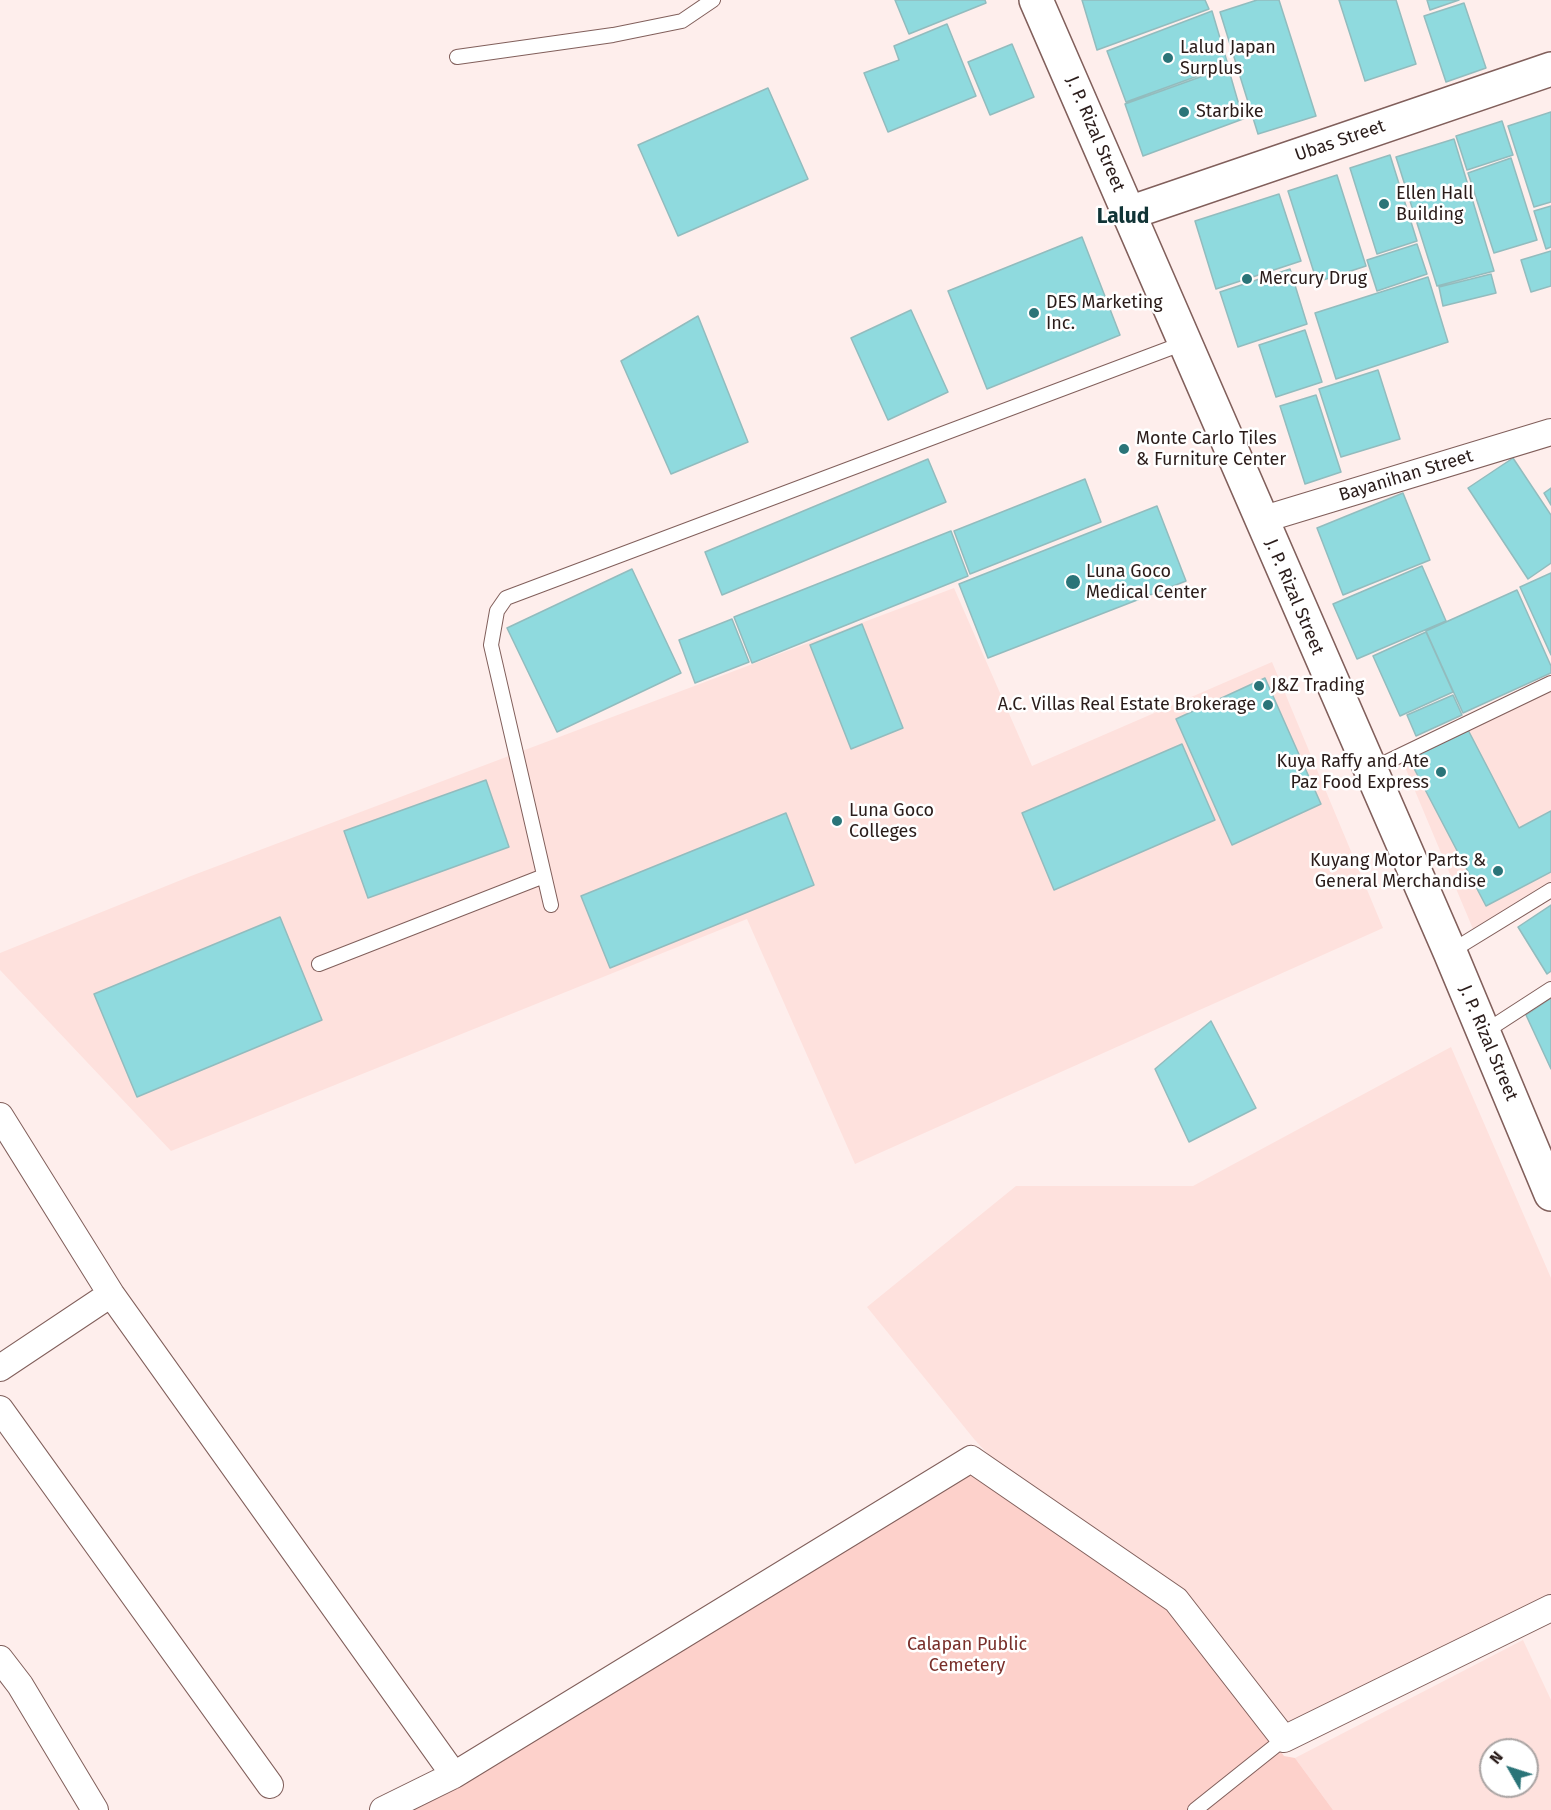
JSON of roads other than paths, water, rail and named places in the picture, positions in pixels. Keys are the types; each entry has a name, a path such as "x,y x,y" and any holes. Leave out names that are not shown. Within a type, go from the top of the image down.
{"main road":[{"name":"J. P. Rizal Street","path":"1044,2 1184,343 1450,952 1551,1194"},
{"name":"Ubas Street","path":"1129,213 1551,69"}],"street":[{"name":"Bayanihan Street","path":"1261,520 1551,432"},
{"path":"0,1116 111,1294 454,1775"},
{"path":"0,1368 111,1294"},
{"path":"0,1409 270,1785"},
{"path":"383,1810 454,1775 971,1459 1176,1600 1284,1739 1551,1608"},
{"path":"0,1659 20,1685 95,1810"}],"lane":[{"path":"457,57 613,35 682,21 713,0"},
{"path":"551,905 491,645 497,611 506,598 1184,343"},
{"path":"1370,770 1551,683"},
{"path":"319,964 544,876"},
{"path":"1450,952 1551,890"},
{"path":"1483,1033 1551,989"},
{"path":"1195,1810 1284,1739"}],"place":[{"name":"Lalud Japan Surplus","path":"1168,58"},
{"name":"Starbike","path":"1184,112"},
{"name":"Ellen Hall Building","path":"1384,204"},
{"name":"Mercury Drug","path":"1247,279"},
{"name":"DES Marketing Inc.","path":"1034,313"},
{"name":"Monte Carlo Tiles & Furniture Center","path":"1124,449"},
{"name":"Luna Goco Medical Center","path":"1073,582"},
{"name":"J&Z Trading","path":"1259,686"},
{"name":"A.C. Villas Real Estate Brokerage","path":"1268,705"},
{"name":"Kuya Raffy and Ate Paz Food Express","path":"1441,772"},
{"name":"Luna Goco Colleges","path":"837,821"},
{"name":"Kuyang Motor Parts & General Merchandise","path":"1498,871"}],"district":[{"name":"Lalud","path":"1123,217"}],"park label":[{"name":"Calapan Public Cemetery","path":"967,1655"}]}
